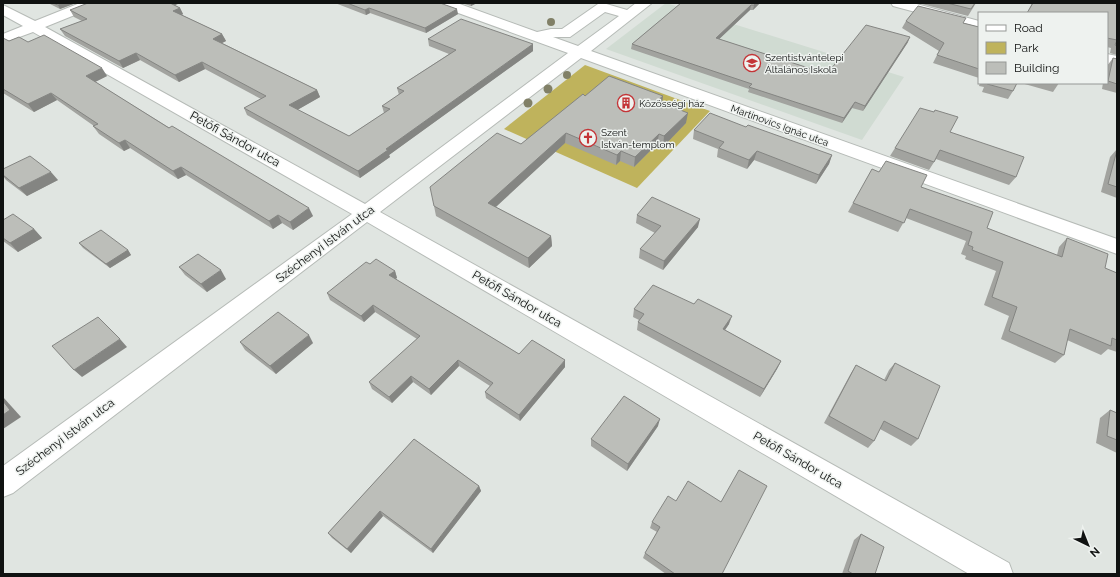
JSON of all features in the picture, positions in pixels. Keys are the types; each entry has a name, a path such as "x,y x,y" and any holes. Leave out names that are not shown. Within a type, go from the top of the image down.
{"street":[{"path":"3,39 92,3"},
{"name":"Martinovics Ignác utca","path":"444,3 1117,247"},
{"name":"Széchenyi István utca","path":"3,483 645,3"},
{"path":"898,3 978,25"},
{"path":"537,36 550,33 564,34 603,7 629,15"},
{"name":"Petőfi Sándor utca","path":"3,9 366,213 998,574"}],"shaded area":[{"name":"Szentistvántelepi Általános Iskola","path":"666,3 904,77 862,140 606,49"}],"green space":[{"path":"585,65 710,111 637,188 504,129"}],"building":[{"path":"88,3 170,3 180,8 173,11 222,34 213,39 317,90 289,105 349,136 390,109 382,106 404,91 397,88 456,50 428,39 461,19 533,44 386,149 388,150 358,171 244,108 266,96 202,62 175,75 136,53 119,61 60,29 87,19 70,10"},
{"path":"347,3 440,3 457,9 425,28 369,8 365,10"},
{"path":"681,3 756,3 751,5 716,38 827,74 866,25 910,37 865,106 855,102 844,118 749,87 752,84 632,44"},
{"path":"947,3 975,3 971,9"},
{"path":"1033,3 1117,3 1117,40 1108,38 1108,12 1028,12"},
{"path":"918,6 966,18 963,23 978,27 978,69 937,55 944,43 906,21"},
{"path":"44,35 102,68 86,76 169,128 172,126 309,208 290,222 278,215 269,221 181,167 173,171 125,140 119,143 93,126 98,124 51,93 28,104 3,89 3,38 9,41 19,37 28,42"},
{"path":"1113,58 1117,59 1117,84 1108,81"},
{"path":"609,76 663,96 657,101 688,113 664,136 659,134 635,157 621,151 617,155 566,133 488,203 551,236 528,258 434,206 430,187 497,133 521,144 583,94 585,96"},
{"path":"987,84 1016,84 1013,91"},
{"path":"920,108 934,112 935,110 958,117 950,132 1024,157 1016,177 940,150 934,162 895,148"},
{"path":"710,113 746,127 748,125 832,155 819,175 757,151 749,160 719,148 724,142 694,130"},
{"path":"1117,150 1117,187 1108,184"},
{"path":"30,156 51,172 19,188 3,175 3,169"},
{"path":"886,161 927,175 921,187 993,212 987,228 1062,257 1067,238 1108,254 1105,268 1117,273 1117,340 1112,338 1111,346 1070,329 1064,355 1009,331 1017,307 992,297 1003,262 972,250 973,247 968,245 972,232 910,209 904,223 853,203 872,169 879,172"},
{"path":"652,197 700,219 664,261 640,249 661,226 637,215"},
{"path":"13,214 34,229 10,243 3,238 3,220"},
{"path":"101,230 128,250 106,264 79,243"},
{"path":"198,254 221,270 201,284 179,267"},
{"path":"376,259 395,271 389,275 519,354 532,340 565,360 519,415 485,392 493,383 458,360 429,389 411,376 389,397 369,382 420,336 373,305 361,316 327,293 366,262 370,264"},
{"path":"653,285 694,304 698,299 732,316 723,329 781,361 764,389 638,322 644,314 634,309"},
{"path":"278,312 309,335 270,366 240,342"},
{"path":"98,317 120,339 74,370 52,346"},
{"path":"895,363 940,386 918,439 884,421 874,441 829,416 856,365 886,381"},
{"path":"624,396 660,419 628,464 591,439"},
{"path":"3,401 10,410 3,415"},
{"path":"1110,410 1117,413 1117,440 1107,436"},
{"path":"414,439 479,486 431,549 380,511 347,549 328,533"},
{"path":"739,470 767,486 722,574 675,574 645,553 660,527 652,522 668,496 676,501 688,481 721,502"},
{"path":"861,534 884,547 875,574 853,574 848,571"}],"place":[{"name":"Szentistvántelepi Általános Iskola","path":"752,63"},
{"name":"Közösségi ház","path":"626,103"},
{"name":"Szent István-templom","path":"588,138"}]}
